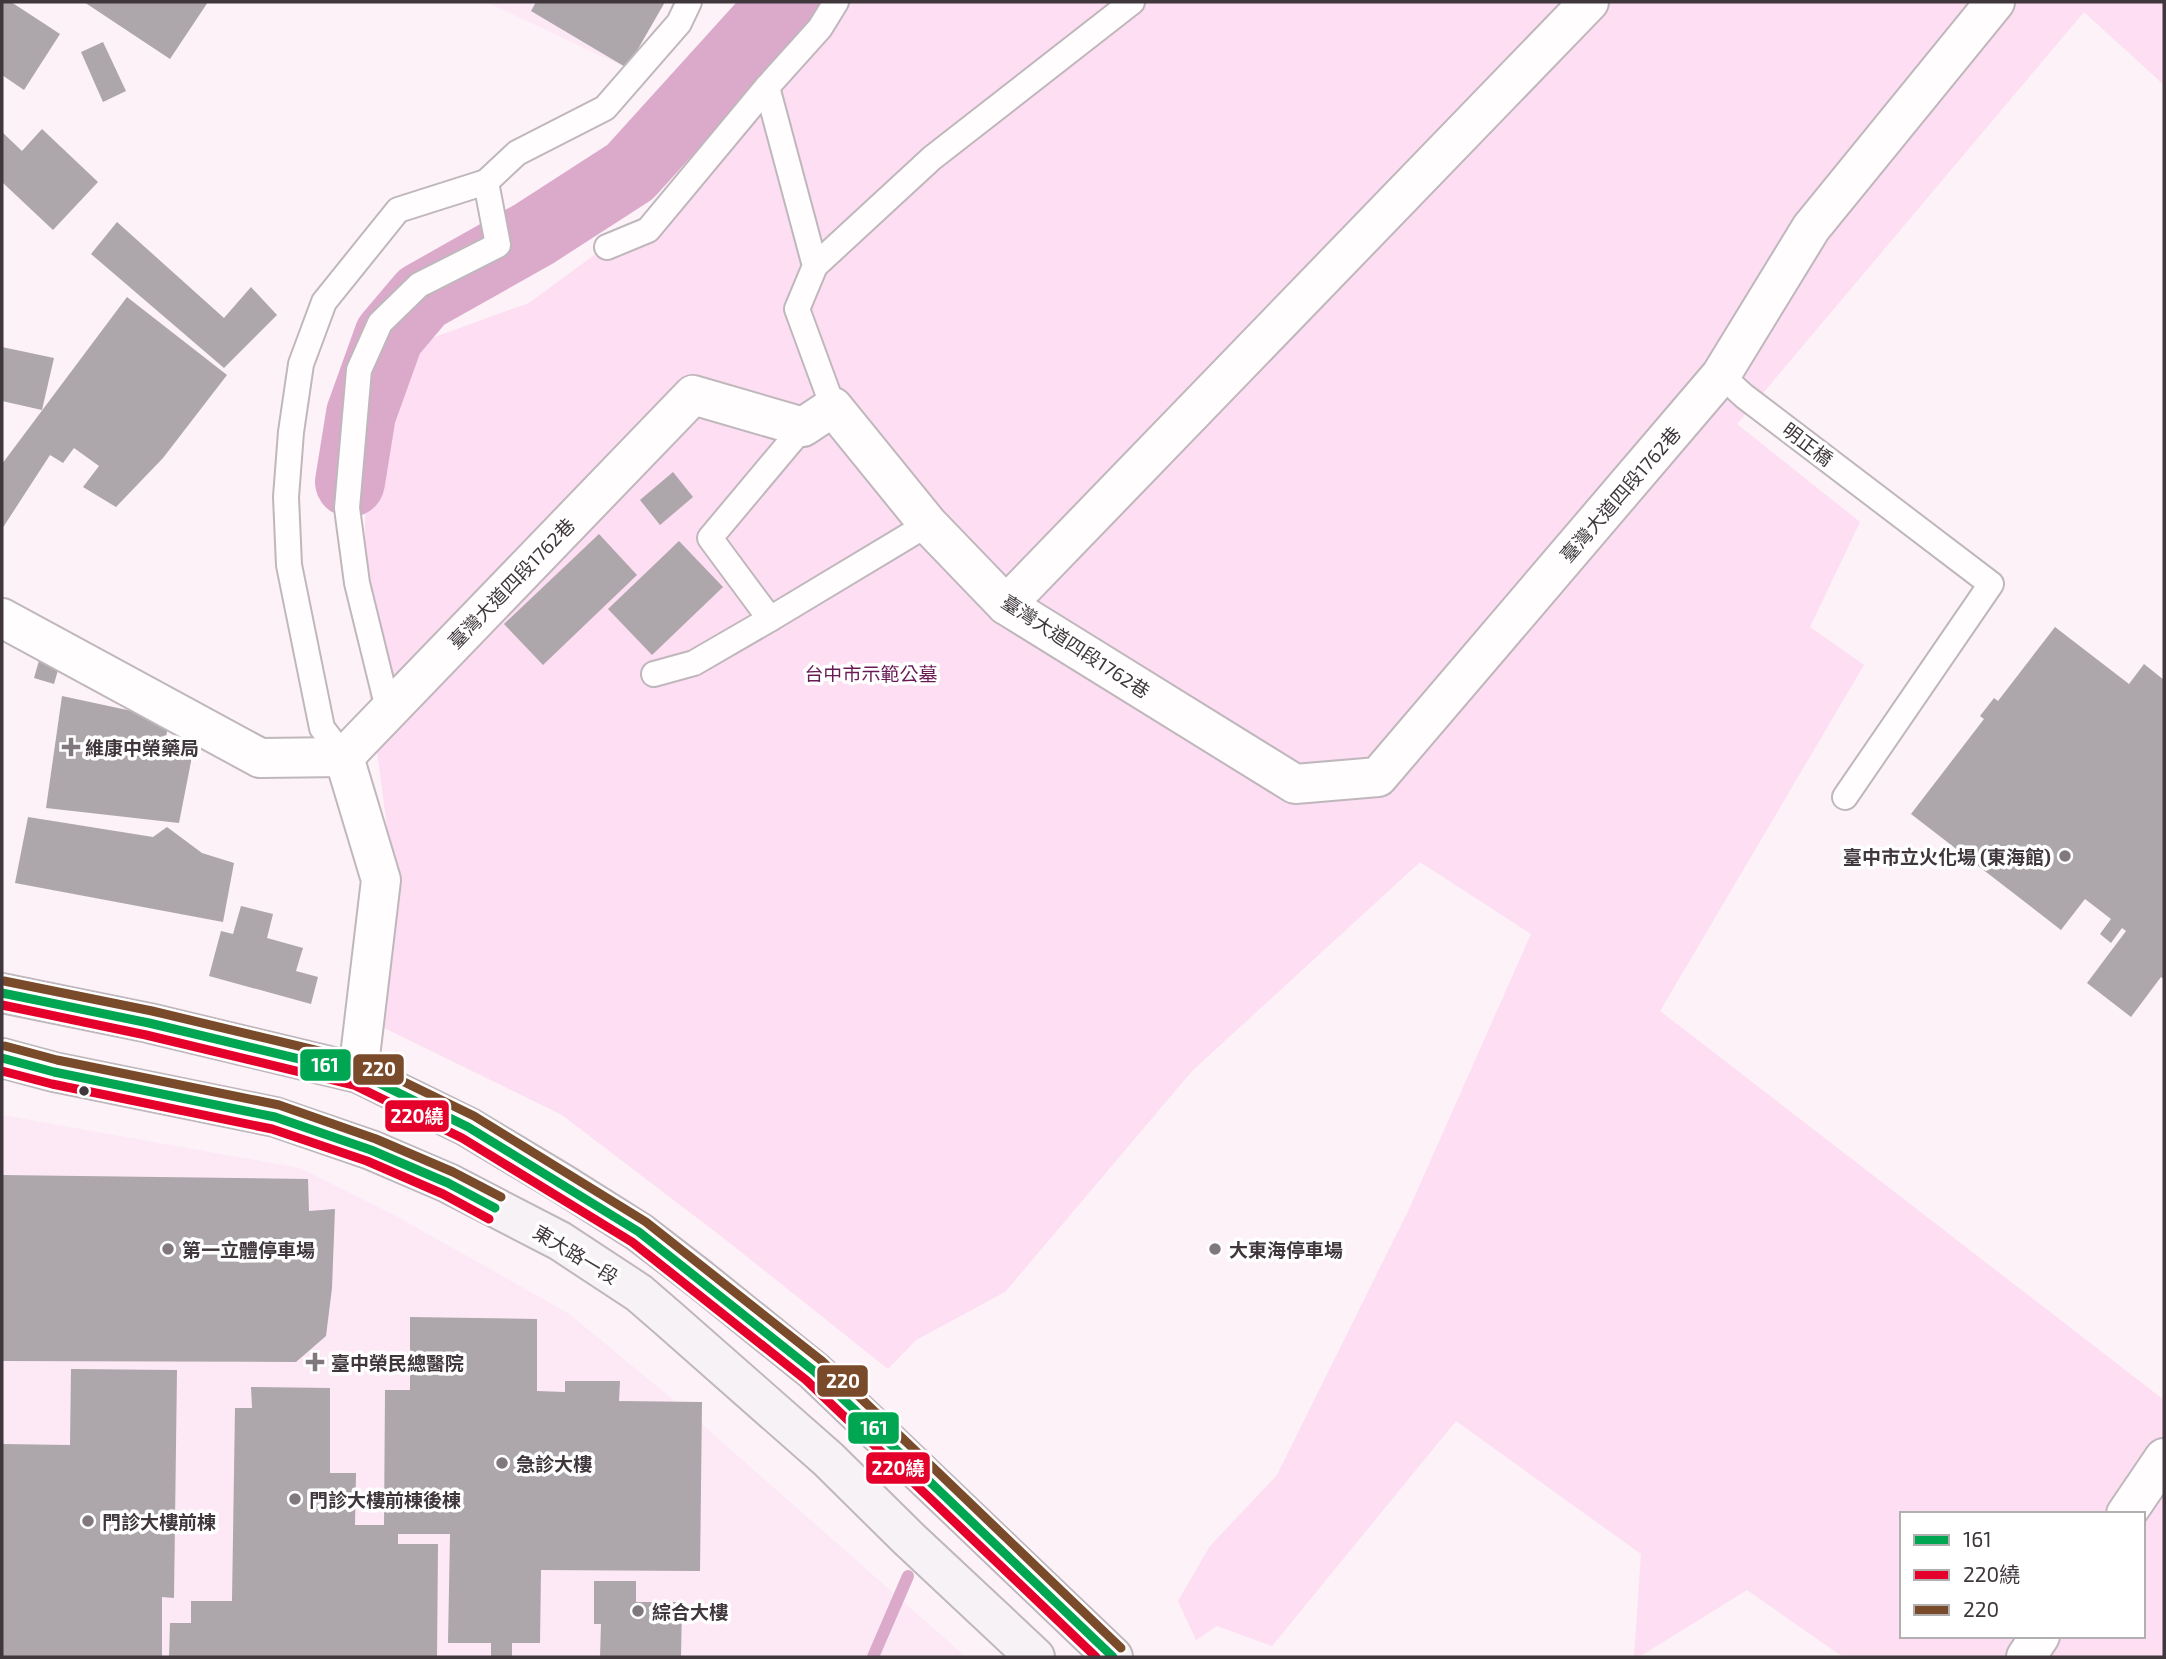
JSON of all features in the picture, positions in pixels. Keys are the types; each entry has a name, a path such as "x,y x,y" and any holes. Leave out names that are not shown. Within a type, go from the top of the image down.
{"street":[{"path":"1006,605 1589,2"},
{"name":"臺灣大道四段1762巷","path":"344,757 693,395 818,417 928,524 1006,605 1295,784 1378,777 1733,386 1811,228 1995,2"},
{"path":"2,618 260,758 344,757 381,880 358,1073"},
{"path":"2,993 149,1023 358,1073 468,1127 639,1233 701,1279 814,1371 1113,1657"},
{"name":"東大路一段","path":"2,1058 54,1072 275,1117 371,1150 448,1183 560,1241 639,1293 669,1319 828,1459 1035,1657"},
{"path":"2127,1512 2164,1458"},
{"path":"2026,1657 2039,1638"}],"lane":[{"path":"344,757 322,728 289,565 286,497 291,432 301,364 324,302 398,210 486,182 517,153 605,108 679,23 689,2"},
{"path":"607,247 648,230 766,87 820,28 836,2"},
{"path":"770,620 710,538 818,417 797,309 815,266 932,158 1132,2"},
{"path":"766,87 815,266"},
{"path":"388,709 356,583 347,508 359,370 380,323 419,285 498,245 486,182"},
{"name":"明正橋","path":"1733,386 1990,584 1845,797"},
{"path":"654,674 694,663 928,524"}],"shaded area":[{"path":"486,2 665,2 627,68"},
{"name":"臺中榮民總醫院","path":"2,1115 300,1168 396,1216 568,1313 687,1411 966,1657 2,1657"}],"green space":[{"name":"台中市示範公墓","path":"805,2 2164,2 2164,85 2084,12 1737,424 1860,522 1810,627 1864,665 1660,1011 2164,1400 2164,1657 1843,1657 1747,1590 1639,1657 1634,1657 1641,1554 1456,1421 1272,1646 1217,1626 1196,1640 1178,1601 1210,1546 1277,1475 1410,1207 1531,934 1420,862 1192,1071 1005,1292 916,1340 888,1369 726,1240 562,1115 372,1022 392,865 363,645 367,409 421,342 529,303 669,200"}],"building":[{"path":"2,2 11,2 60,34 24,90 2,75"},
{"path":"84,2 208,2 170,59"},
{"path":"536,2 665,2 627,68 531,11"},
{"path":"103,42 126,91 103,102 81,52"},
{"path":"42,129 98,182 53,230 2,182 2,132 22,151"},
{"path":"117,222 224,318 251,287 277,315 224,368 91,254"},
{"path":"127,297 227,375 163,458 116,507 83,487 99,466 74,448 63,463 50,455 2,529 2,464"},
{"path":"2,347 54,358 42,410 2,401"},
{"path":"673,472 693,497 660,525 640,500"},
{"path":"599,534 637,575 543,665 504,624"},
{"path":"679,541 723,587 652,655 608,609"},
{"name":"臺中市立火化場 (東海館)","path":"2055,627 2129,684 2144,664 2164,680 2164,979 2161,977 2131,1017 2087,983 2126,931 2122,928 2111,943 2100,934 2111,919 2085,899 2061,930 1911,814 1984,719 1980,716 1994,698 1998,701"},
{"path":"40,657 60,663 54,684 34,678"},
{"path":"62,696 169,719 166,738 196,736 179,823 46,808"},
{"path":"28,817 153,837 167,827 202,853 234,863 223,922 15,883"},
{"path":"241,906 273,914 267,938 303,948 296,971 318,977 311,1004 209,976 221,931 233,934"},
{"name":"第一立體停車場","path":"2,1175 308,1179 309,1211 335,1209 332,1288 326,1336 296,1362 2,1361"},
{"path":"410,1317 537,1319 537,1391 565,1392 565,1381 620,1381 619,1401 702,1402 700,1571 541,1570 540,1643 512,1643 512,1657 491,1657 491,1643 448,1643 450,1534 398,1534 398,1544 438,1544 437,1657 169,1657 170,1623 191,1623 191,1601 232,1601 235,1408 252,1408 251,1387 330,1388 330,1473 356,1473 355,1525 384,1525 385,1390 410,1390"},
{"name":"門診大樓前棟","path":"71,1369 177,1370 174,1598 162,1597 162,1657 2,1657 2,1444 70,1445"},
{"name":"綜合大樓","path":"594,1581 636,1581 636,1602 682,1602 681,1657 600,1657 601,1624 594,1624"}],"waterway":[{"path":"350,482 361,414 389,336 422,297 534,234 630,172 784,2"},
{"path":"873,1657 908,1576"}],"transit line":[{"name":"220","path":"4,981 152,1011 361,1061 474,1116 646,1222 822,1361 1121,1648"},
{"name":"161","path":"2,993 149,1023 358,1073 468,1127 639,1232 814,1371 1113,1657"},
{"name":"220繞","path":"2,1005 146,1035 354,1085 462,1138 632,1242 806,1380 1096,1657"},
{"name":"220","path":"5,1046 57,1060 279,1105 376,1139 453,1172 501,1197"},
{"name":"161","path":"2,1058 54,1072 275,1117 371,1150 448,1183 495,1208"},
{"name":"220繞","path":"2,1071 52,1084 272,1129 367,1161 443,1194 489,1219"}],"place":[{"name":"維康中榮藥局","path":"71,747"},
{"name":"臺中市立火化場 (東海館)","path":"2065,856"},
{"name":"第一立體停車場","path":"168,1249"},
{"name":"大東海停車場","path":"1215,1249"},
{"name":"臺中榮民總醫院","path":"315,1362"},
{"name":"急診大樓","path":"502,1463"},
{"name":"門診大樓前棟後棟","path":"295,1499"},
{"name":"門診大樓前棟","path":"88,1521"},
{"name":"綜合大樓","path":"638,1611"}]}
